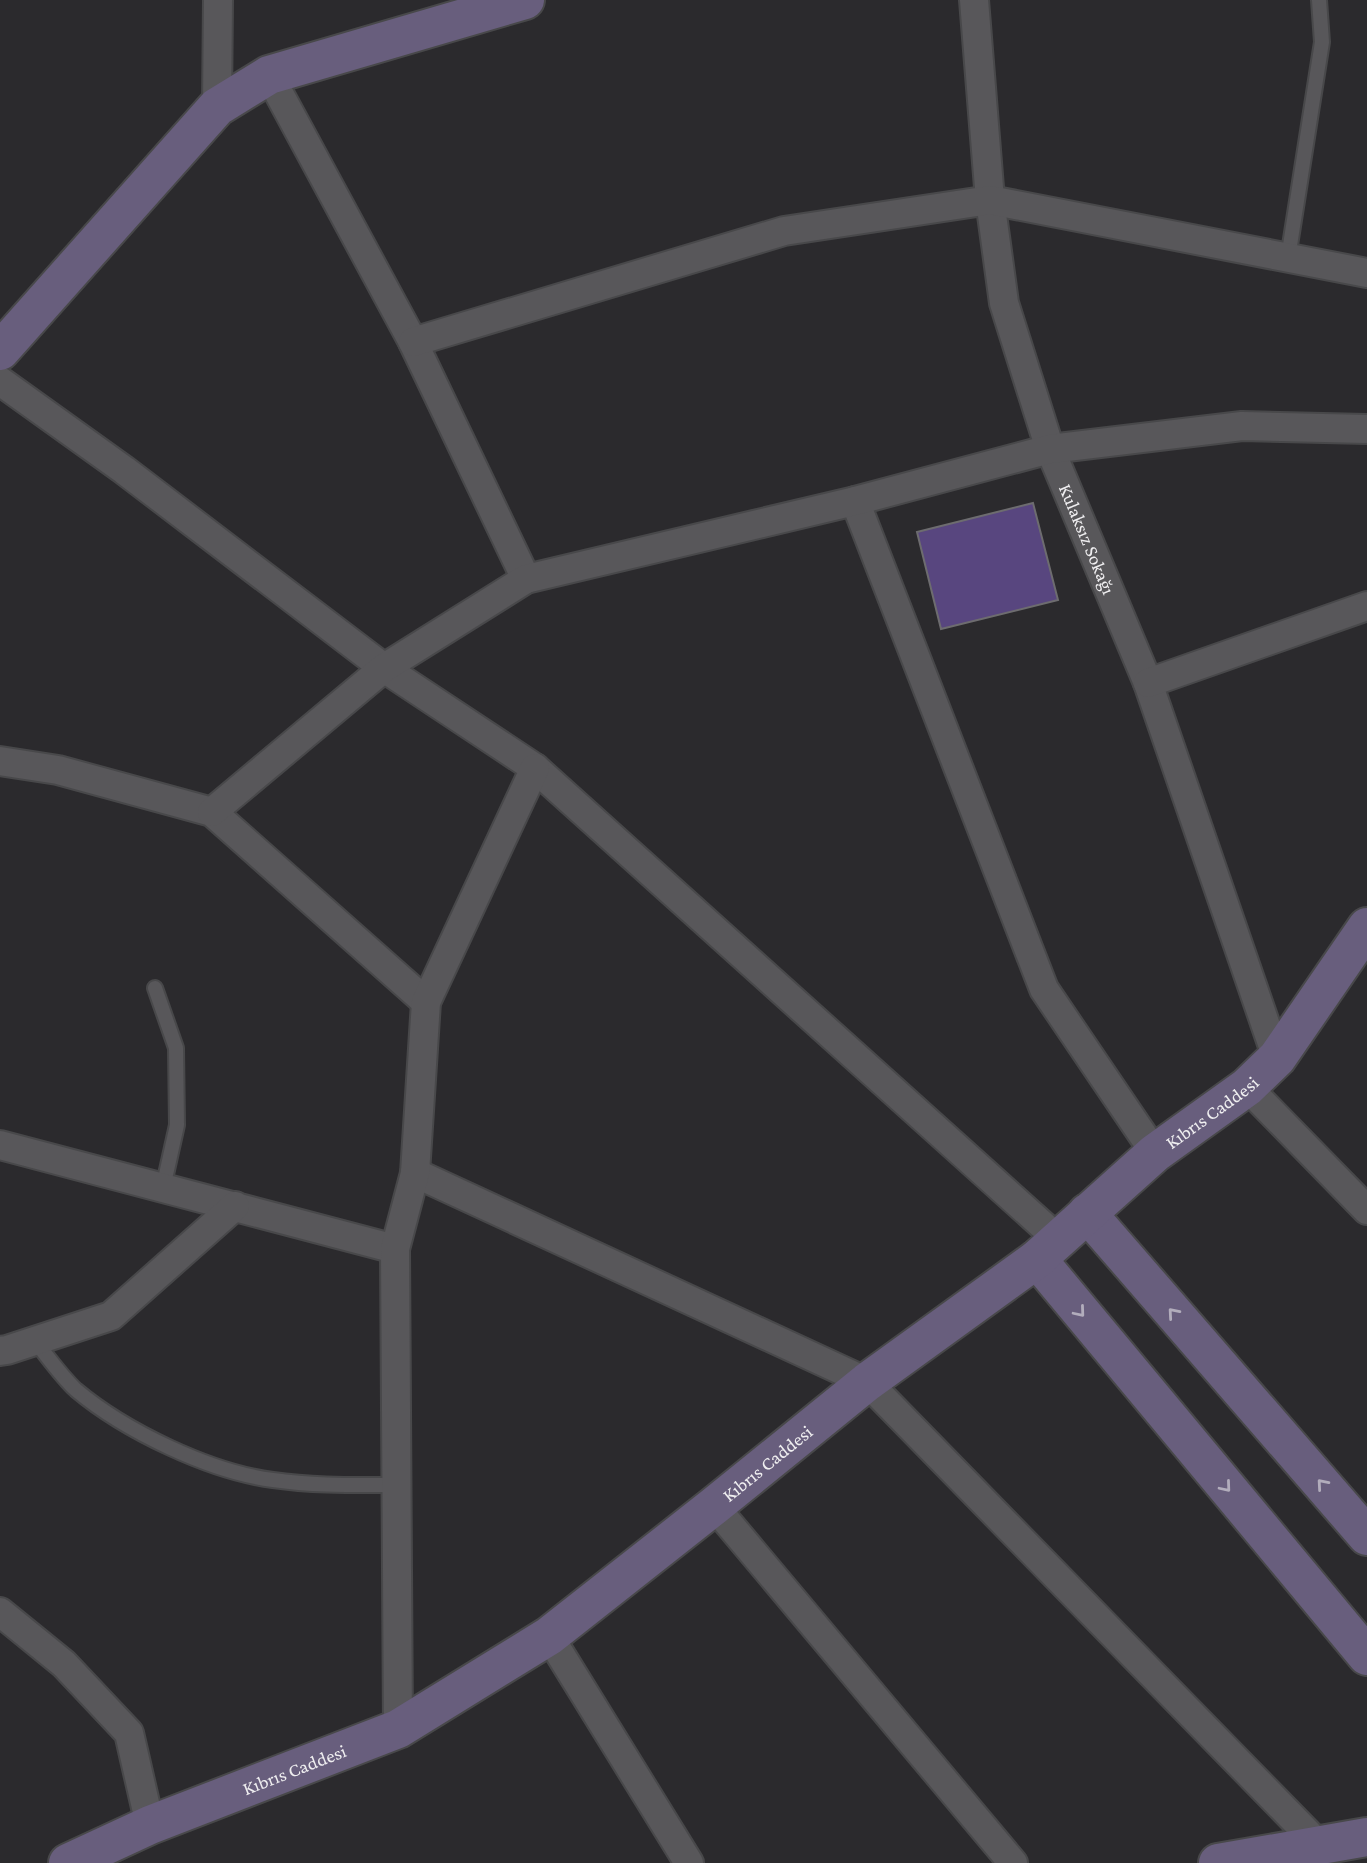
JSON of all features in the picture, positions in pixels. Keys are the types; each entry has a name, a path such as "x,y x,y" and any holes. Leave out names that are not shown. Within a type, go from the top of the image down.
{"street":[{"path":"217,107 218,0"},
{"path":"0,351 217,107 269,75 525,0"},
{"name":"Kulaksız Sokağı","path":"974,0 990,200 1004,303 1050,449 1149,683 1278,1058"},
{"path":"269,75 413,342 526,579"},
{"path":"413,342 784,230 990,200 1367,273"},
{"path":"0,381 124,470 384,668 535,768 1048,1250 1367,1656"},
{"path":"212,812 384,668 526,579 855,501 1050,449 1242,426 1367,429"},
{"path":"855,501 1044,989 1155,1153"},
{"path":"1149,683 1367,606"},
{"path":"0,761 58,770 212,812 426,1002"},
{"path":"398,1729 395,1249 415,1174 426,1002 535,768"},
{"name":"Kıbrıs Caddesi","path":"68,1863 150,1825 398,1729 549,1636 867,1382 1048,1250 1155,1153 1247,1087 1278,1058 1367,927"},
{"path":"1247,1087 1367,1210"},
{"path":"0,1145 395,1249"},
{"path":"415,1174 867,1382 1320,1846"},
{"path":"0,1351 111,1316 235,1206"},
{"path":"1087,1213 1367,1536"},
{"path":"714,1506 1013,1863"},
{"path":"0,1612 64,1664 129,1733 150,1825"},
{"path":"549,1636 689,1863"},
{"path":"1218,1863 1367,1837"}],"lane":[{"path":"1288,258 1322,42 1319,0"},
{"path":"155,988 176,1048 177,1125 163,1188"},
{"path":"35,1341 75,1389 106,1411 160,1442 205,1462 271,1480 396,1485"}],"building":[{"path":"1033,503 1058,600 941,629 917,532"}]}
